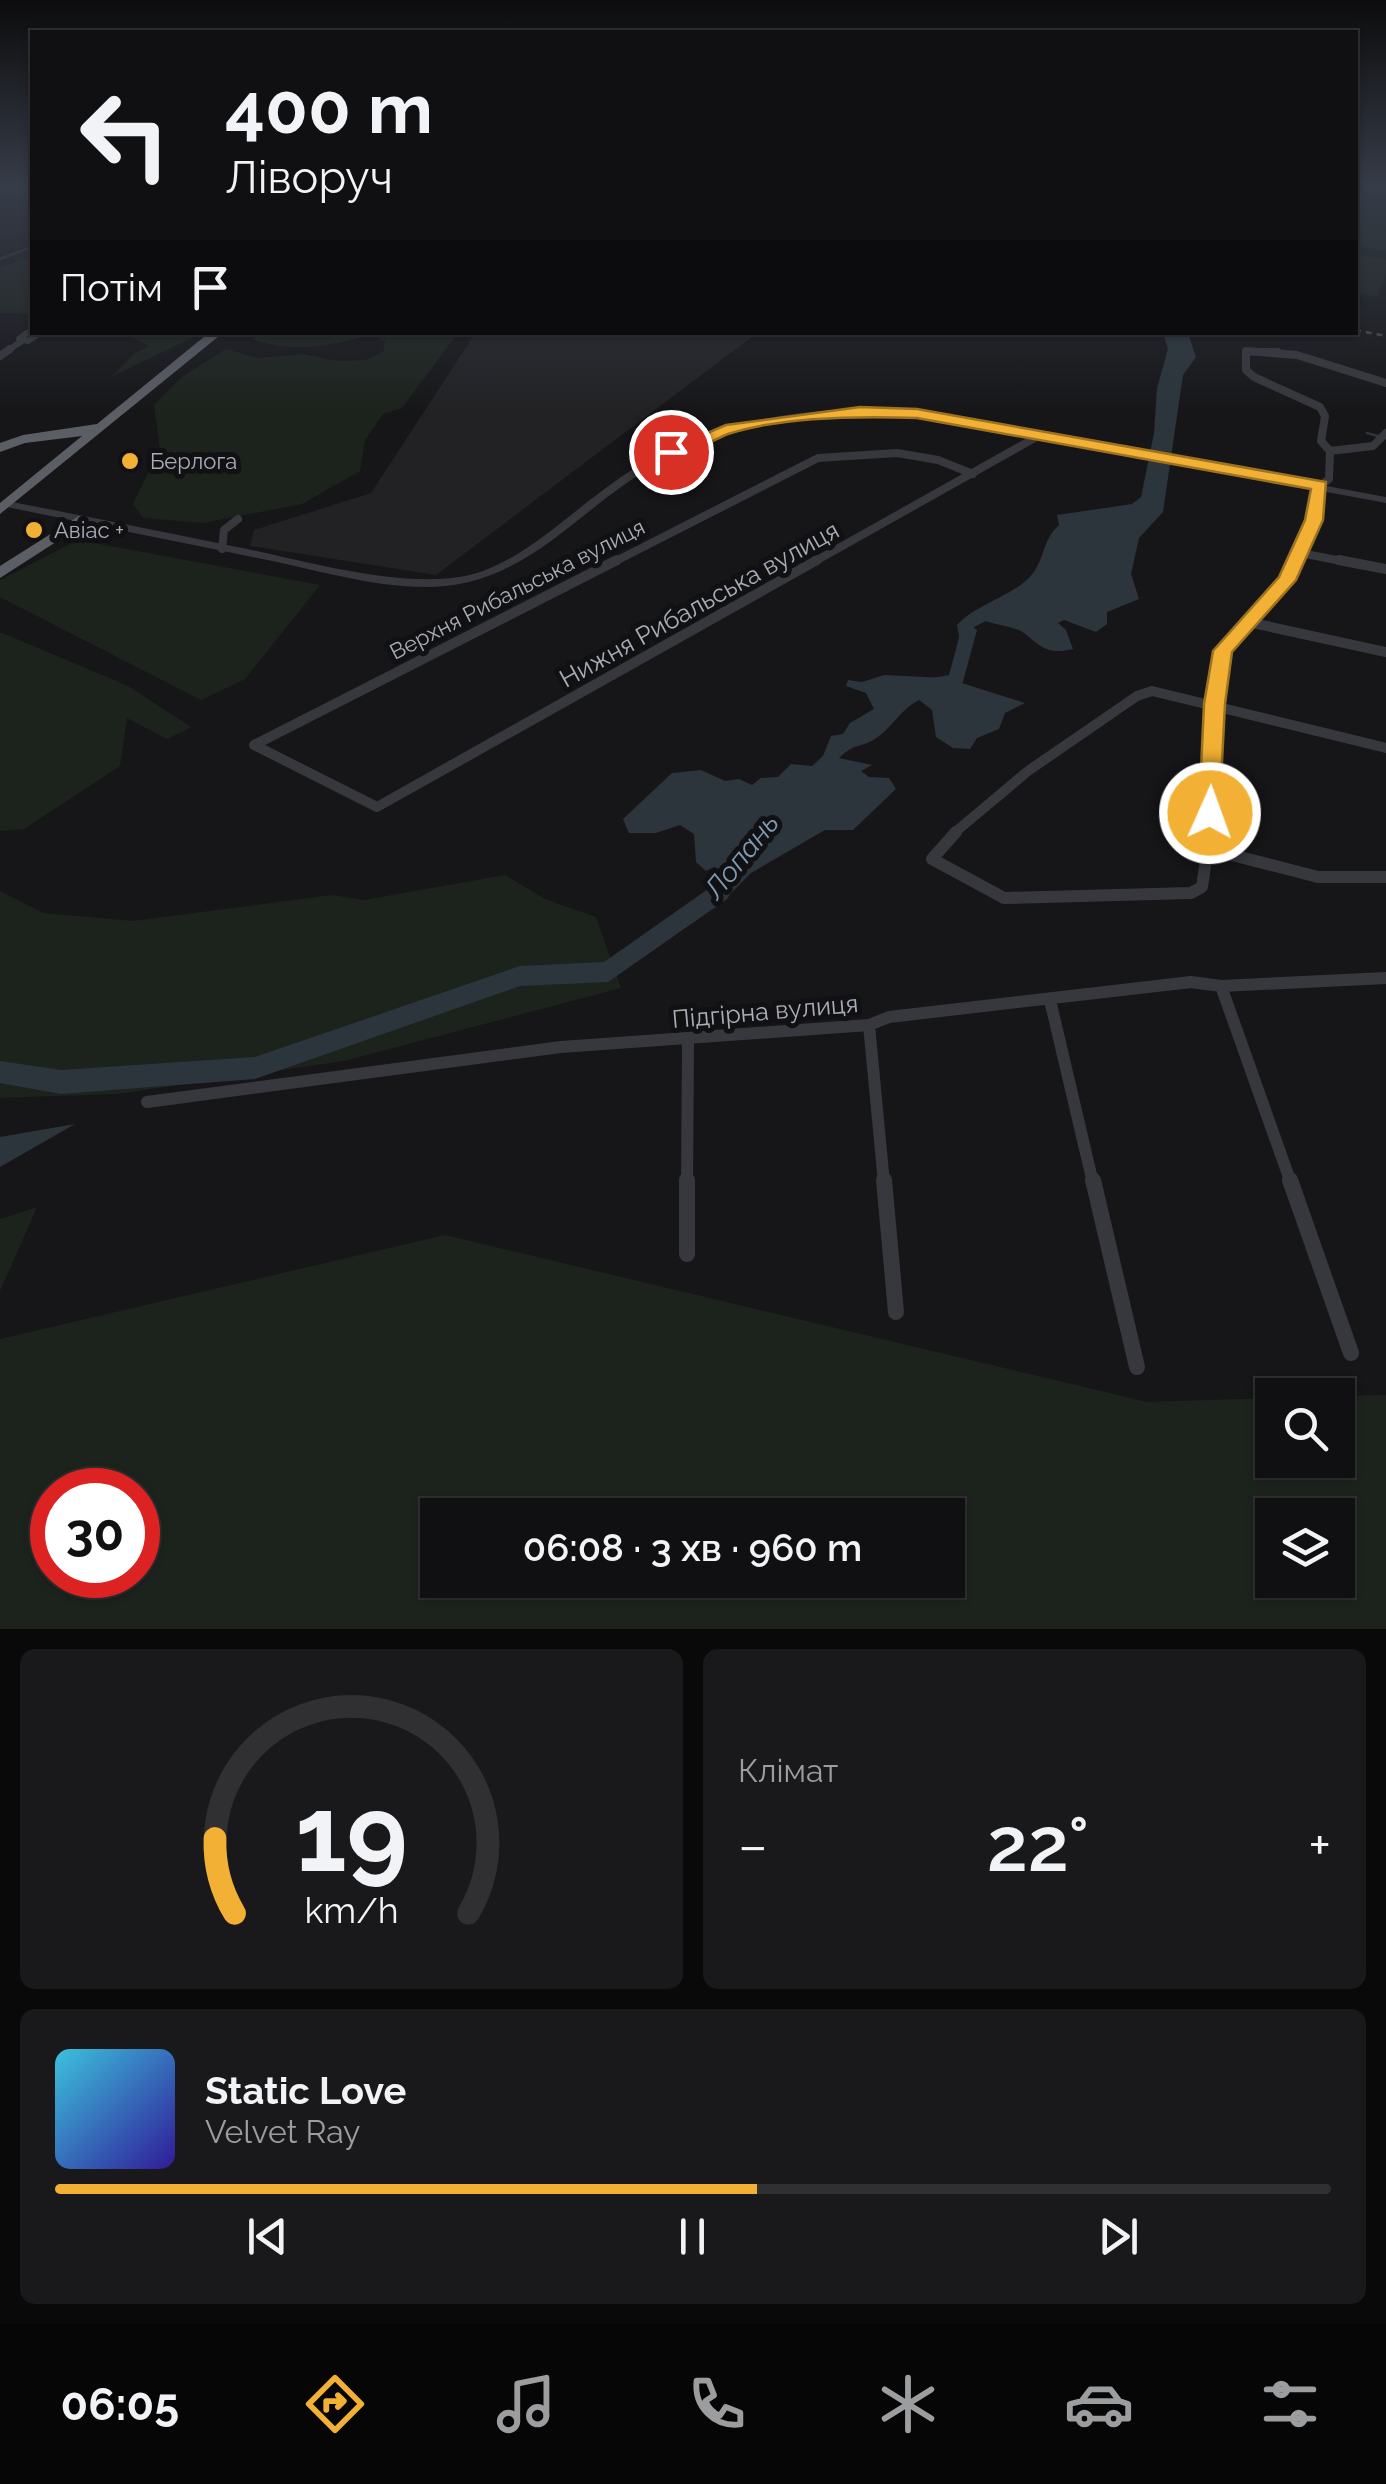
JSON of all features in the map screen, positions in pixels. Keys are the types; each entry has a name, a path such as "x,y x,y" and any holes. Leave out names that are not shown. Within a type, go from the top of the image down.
{"highway":[{"path":"3,507 214,335"},
{"path":"0,448 24,438 84,433 107,424"},
{"path":"0,574 79,520"}],"street":[{"path":"0,356 22,340"},
{"path":"1386,384 1259,350 1244,354 1246,370 1254,377 1320,408 1325,416 1321,441 1330,451 1329,479 1320,486 1314,520 1287,580 1222,651 1214,704 1209,849 1202,888 1192,893 1004,898 932,859 951,836 1047,758 1137,696 1152,691 1214,704 1386,748"},
{"path":"3,507 379,579 424,583 466,580 513,561 621,482 671,452 726,430 860,411 917,413 1386,496"},
{"name":"Нижня Рибальська вулиця","path":"377,807 1040,435"},
{"path":"1330,451 1373,446 1384,436"},
{"name":"Верхня Рибальська вулиця","path":"377,807 254,745 818,458 893,456 950,463 973,474"},
{"path":"222,549 224,530 238,519"},
{"path":"1300,553 1386,570"},
{"path":"1248,622 1386,652"},
{"path":"1209,849 1298,876 1386,878"},
{"name":"Підгірна вулиця","path":"147,1102 435,1062 561,1048 868,1025 889,1018 1191,982 1221,986 1386,979"},
{"path":"1221,986 1351,1353"},
{"path":"1050,1000 1137,1367"},
{"path":"868,1025 896,1312"},
{"path":"687,1254 688,1041"}],"shaded area":[{"path":"30,262 30,314 0,313 0,268"},
{"path":"1358,262 1386,262 1377,297 1358,293"},
{"path":"127,335 198,335 111,377 135,353 149,346"},
{"path":"255,335 368,335 328,345 298,347 254,340"},
{"path":"374,335 457,335 402,408 383,414 365,440 360,471 302,504 203,523 143,518 133,504 160,449 154,405 182,377 226,349 258,358 303,354 337,361 366,360 383,352 385,342"},
{"path":"474,335 754,335 436,575 250,546 254,530 371,493"},
{"path":"78,540 320,585 245,679 201,700 0,597 0,580"},
{"path":"0,632 128,686 191,727 167,739 127,718 120,766 24,829 0,831"},
{"path":"505,875 545,899 596,917 621,988 344,1061 117,1094 0,1098 0,891 43,913 133,921 332,895 364,900"},
{"path":"37,1207 0,1291 0,1219"},
{"path":"445,1235 1147,1402 1255,1399 1255,1478 1355,1478 1355,1396 1386,1395 1386,1629 0,1629 0,1339"}],"water":[{"path":"1164,335 1189,335 1196,357 1183,375 1163,512 1139,538 1131,574 1139,599 1107,612 1107,624 1096,632 1064,620 1058,623 1066,630 1073,649 1064,651 1046,648 1021,631 986,621 974,627 963,657 957,625 1026,581 1059,525 1057,515 1132,504 1141,497 1154,433 1157,388 1168,349"},
{"path":"884,675 946,678 1025,703 1005,713 999,729 977,738 970,749 953,748 936,737 932,710 919,700 912,704 875,739 839,758 872,765 861,771 869,777 889,778 896,789 853,830 825,830 751,873 732,892 719,893 724,872 714,867 706,871 696,862 694,834 680,825 656,833 629,833 623,819 672,773 701,770 725,781 739,779 752,785 761,778 778,777 791,764 812,766 823,756 831,736 843,734 850,723 874,709 866,693 846,686 848,680 862,682"},
{"path":"75,1124 0,1167 0,1137"}],"waterway":[{"path":"1367,433 1381,437"},
{"name":"Лопань","path":"932,683 956,681 969,630"},
{"name":"Лопань","path":"0,1072 61,1082 255,1068 520,976 608,972 719,893 735,871"}],"railway":[{"path":"1358,331 1386,336"}],"place":[{"name":"Берлога","path":"130,461"},
{"name":"Авiас +","path":"34,530"}],"route":[{"path":"671,452 726,430 803,416 860,411 917,413 1320,486 1314,520 1287,580 1222,651 1214,704 1210,813"}]}
